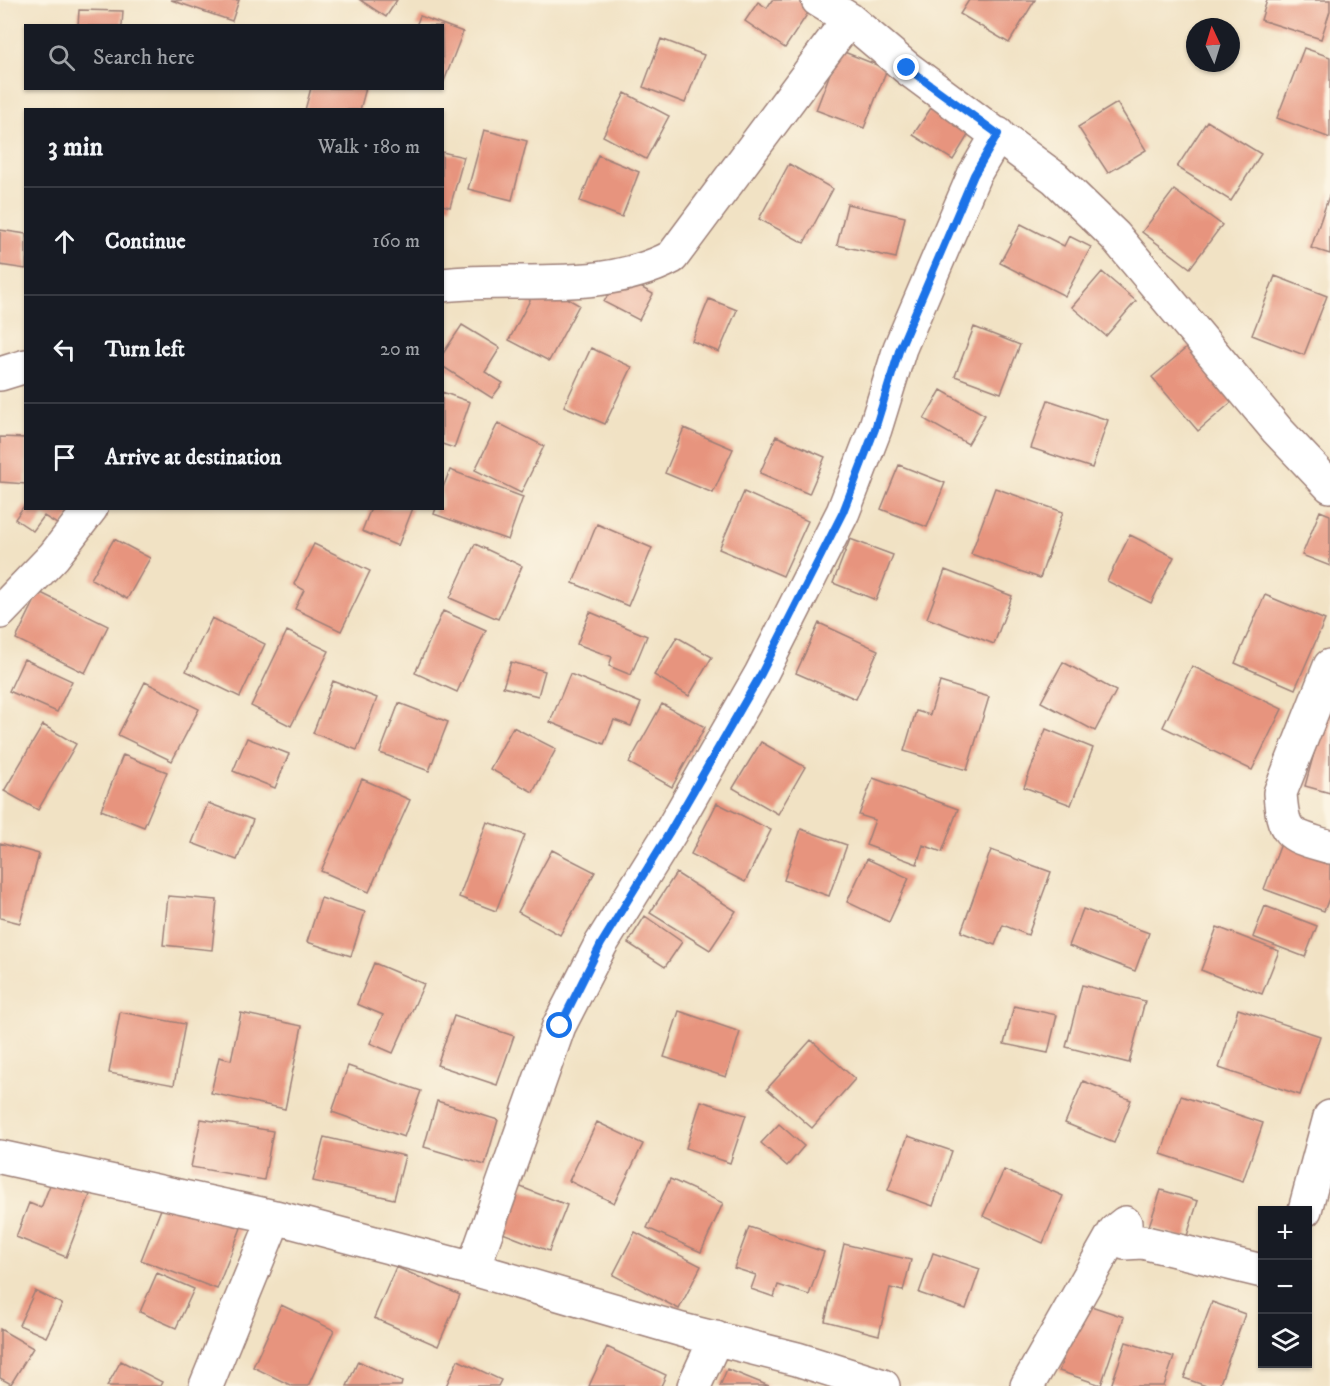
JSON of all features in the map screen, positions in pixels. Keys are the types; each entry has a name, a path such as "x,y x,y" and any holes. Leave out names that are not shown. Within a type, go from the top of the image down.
{"street":[{"path":"818,0 849,19 907,68 1055,178 1114,236 1277,429 1330,486"},
{"path":"444,285 469,282 585,281 628,273 656,265 672,257 849,19"},
{"path":"473,1269 560,1026 601,944 669,833 761,674 843,512 875,429 900,348 974,175 998,134"},
{"path":"0,374 24,367"},
{"path":"0,612 54,556 89,510"},
{"path":"1330,666 1280,793 1282,813 1288,831 1298,838 1330,848"},
{"path":"1306,1206 1330,1116"},
{"path":"0,1157 275,1217 473,1269 796,1359 883,1386"},
{"path":"206,1386 275,1217"},
{"path":"1026,1386 1115,1231 1125,1223 1125,1243 1142,1242 1258,1270"},
{"path":"694,1386 716,1338"}],"building":[{"path":"171,0 239,0 232,21"},
{"path":"360,0 397,0 386,17"},
{"path":"772,0 802,0 812,7 785,48 745,21 758,2 767,8"},
{"path":"969,0 1035,0 1009,43 960,14"},
{"path":"1267,0 1330,0 1330,11 1321,39 1261,20"},
{"path":"79,10 123,11 122,24 78,24"},
{"path":"420,16 442,24 417,24"},
{"path":"444,25 463,32 444,81"},
{"path":"661,39 704,55 685,103 643,87"},
{"path":"1304,48 1330,57 1330,138 1277,118"},
{"path":"839,50 887,69 864,128 816,110"},
{"path":"310,90 365,90 361,108 306,108"},
{"path":"625,93 669,116 646,159 603,136"},
{"path":"935,102 973,127 953,160 913,135"},
{"path":"1117,103 1146,150 1108,173 1078,127"},
{"path":"1207,121 1261,154 1231,201 1177,167"},
{"path":"484,130 527,141 512,200 468,189"},
{"path":"444,152 464,157 450,207 444,206"},
{"path":"598,155 639,172 622,217 580,201"},
{"path":"789,164 833,189 804,243 759,219"},
{"path":"1174,190 1222,225 1190,268 1142,232"},
{"path":"1330,193 1330,254 1311,248"},
{"path":"847,204 905,217 896,258 837,245"},
{"path":"1021,224 1064,246 1069,236 1091,247 1065,296 1000,263"},
{"path":"0,230 24,234 24,269 0,265"},
{"path":"1102,272 1136,301 1106,336 1072,307"},
{"path":"619,275 653,294 639,320 604,302"},
{"path":"1275,276 1327,296 1304,355 1252,335"},
{"path":"539,283 579,305 549,361 509,340"},
{"path":"709,299 737,310 719,352 692,341"},
{"path":"462,325 500,348 485,372 503,383 492,398 444,367 444,352"},
{"path":"974,327 1020,345 1001,393 955,376"},
{"path":"1196,340 1241,394 1198,431 1152,377"},
{"path":"591,348 632,367 605,424 564,406"},
{"path":"941,390 985,415 968,444 924,419"},
{"path":"444,393 470,402 454,448 444,445"},
{"path":"1048,400 1108,420 1092,468 1031,448"},
{"path":"498,423 544,446 521,493 475,470"},
{"path":"684,428 733,449 713,493 665,473"},
{"path":"776,436 825,457 809,494 760,473"},
{"path":"0,437 24,438 24,484 0,482"},
{"path":"899,465 945,483 927,527 881,509"},
{"path":"450,470 523,497 508,540 434,514 435,510 444,510 444,485"},
{"path":"995,488 1063,512 1040,578 971,554"},
{"path":"744,492 808,521 783,576 719,549"},
{"path":"24,506 24,510 74,510 62,527 44,516 33,531 15,519"},
{"path":"370,510 412,510 398,546 362,531"},
{"path":"1320,511 1330,515 1330,566 1302,555"},
{"path":"597,524 652,548 628,606 573,583"},
{"path":"1130,535 1174,557 1151,603 1107,581"},
{"path":"114,539 150,558 127,599 91,579"},
{"path":"850,539 893,555 876,600 833,583"},
{"path":"314,544 370,571 341,631 295,609 304,590 294,584"},
{"path":"475,544 522,566 498,619 450,598"},
{"path":"945,570 1012,596 994,644 927,618"},
{"path":"39,592 108,626 85,673 16,639"},
{"path":"1265,595 1325,620 1295,689 1235,663"},
{"path":"443,611 486,630 457,692 415,673"},
{"path":"590,612 647,636 631,675 609,666 612,657 577,644"},
{"path":"212,618 265,644 240,697 186,671"},
{"path":"819,623 878,650 856,699 796,673"},
{"path":"287,631 329,651 291,726 251,706"},
{"path":"677,637 712,657 689,696 654,675"},
{"path":"24,659 72,681 57,712 9,691"},
{"path":"511,662 545,671 538,696 503,687"},
{"path":"1063,662 1116,691 1095,731 1041,702"},
{"path":"1192,666 1282,709 1252,770 1163,727"},
{"path":"570,674 641,703 631,726 614,720 604,744 550,722"},
{"path":"333,681 377,698 357,750 313,733"},
{"path":"145,682 199,709 172,761 118,735"},
{"path":"940,682 989,697 967,770 904,751 916,711 930,715"},
{"path":"399,703 448,722 429,771 380,753"},
{"path":"662,704 705,727 672,787 629,763"},
{"path":"1326,709 1330,710 1330,793 1305,786"},
{"path":"43,725 76,744 38,810 4,791"},
{"path":"513,727 556,749 533,792 490,769"},
{"path":"1046,729 1093,748 1071,805 1024,787"},
{"path":"247,738 289,754 275,788 233,771"},
{"path":"761,742 805,767 778,814 733,788"},
{"path":"123,755 167,772 144,827 101,810"},
{"path":"873,778 958,809 942,852 923,845 917,864 866,845 875,820 859,815"},
{"path":"362,779 410,800 369,892 321,871"},
{"path":"208,803 253,820 237,860 192,843"},
{"path":"717,803 771,830 745,882 691,854"},
{"path":"487,822 525,835 496,911 459,897"},
{"path":"801,829 847,845 829,896 784,880"},
{"path":"1282,841 1330,858 1330,896 1324,911 1264,889"},
{"path":"0,843 39,854 20,923 0,918"},
{"path":"552,850 595,872 560,935 518,912"},
{"path":"991,850 1051,872 1028,935 1003,925 995,945 961,932"},
{"path":"867,859 909,878 889,922 847,902"},
{"path":"676,873 736,911 710,950 650,913"},
{"path":"168,896 217,900 212,950 163,945"},
{"path":"321,898 365,912 351,956 307,942"},
{"path":"1265,906 1317,926 1305,957 1253,937"},
{"path":"1083,909 1149,933 1135,971 1069,946"},
{"path":"645,916 682,942 665,967 628,943"},
{"path":"1217,927 1279,951 1262,994 1201,970"},
{"path":"374,963 424,984 393,1053 370,1043 383,1015 357,1004"},
{"path":"1082,985 1145,1001 1129,1063 1066,1047"},
{"path":"1014,1006 1057,1015 1048,1053 1004,1044"},
{"path":"1238,1009 1320,1036 1300,1095 1219,1068"},
{"path":"679,1011 740,1032 726,1077 664,1057"},
{"path":"120,1012 185,1024 174,1085 109,1073"},
{"path":"241,1013 302,1026 285,1109 211,1093 219,1057 231,1060"},
{"path":"454,1016 514,1036 497,1085 437,1065"},
{"path":"811,1040 855,1079 812,1128 767,1089"},
{"path":"348,1066 421,1091 404,1137 332,1112"},
{"path":"1083,1081 1131,1100 1114,1143 1065,1123"},
{"path":"1181,1096 1263,1123 1243,1181 1161,1154"},
{"path":"437,1101 498,1120 485,1165 424,1147"},
{"path":"701,1101 746,1115 730,1163 686,1148"},
{"path":"201,1119 273,1131 264,1180 191,1167"},
{"path":"597,1122 643,1144 614,1203 569,1181"},
{"path":"779,1124 804,1146 787,1166 761,1143"},
{"path":"908,1136 952,1151 933,1206 888,1190"},
{"path":"324,1137 405,1156 394,1199 313,1181"},
{"path":"1004,1170 1063,1196 1043,1243 983,1216"},
{"path":"670,1179 723,1203 701,1252 647,1228"},
{"path":"52,1180 90,1195 66,1257 16,1237 29,1203 41,1208"},
{"path":"513,1184 567,1205 549,1251 495,1230"},
{"path":"1161,1190 1198,1201 1186,1239 1149,1226"},
{"path":"165,1199 241,1228 217,1289 141,1260"},
{"path":"749,1227 824,1252 809,1295 778,1285 774,1297 751,1289 756,1275 734,1268"},
{"path":"635,1232 701,1266 679,1309 613,1275"},
{"path":"844,1244 911,1260 903,1291 890,1288 879,1335 825,1321"},
{"path":"933,1253 980,1269 966,1309 919,1293"},
{"path":"396,1267 460,1295 438,1346 374,1318"},
{"path":"157,1273 194,1289 176,1328 140,1312"},
{"path":"35,1291 62,1304 46,1337 19,1325"},
{"path":"1212,1302 1245,1314 1219,1386 1206,1386 1184,1378"},
{"path":"1082,1303 1124,1317 1101,1385 1059,1371"},
{"path":"281,1305 334,1330 308,1386 292,1386 253,1367"},
{"path":"0,1329 33,1348 11,1384 0,1378"},
{"path":"1126,1342 1174,1357 1164,1386 1111,1386"},
{"path":"607,1347 666,1375 661,1386 589,1386"},
{"path":"458,1360 501,1380 498,1386 446,1386"},
{"path":"121,1361 162,1382 160,1386 107,1386"},
{"path":"358,1361 402,1382 401,1386 347,1386"},
{"path":"727,1369 769,1386 720,1386"}],"route":[{"path":"560,1026 601,944 669,833 761,674 843,512 875,429 900,348 974,175 998,134 907,68"}]}
